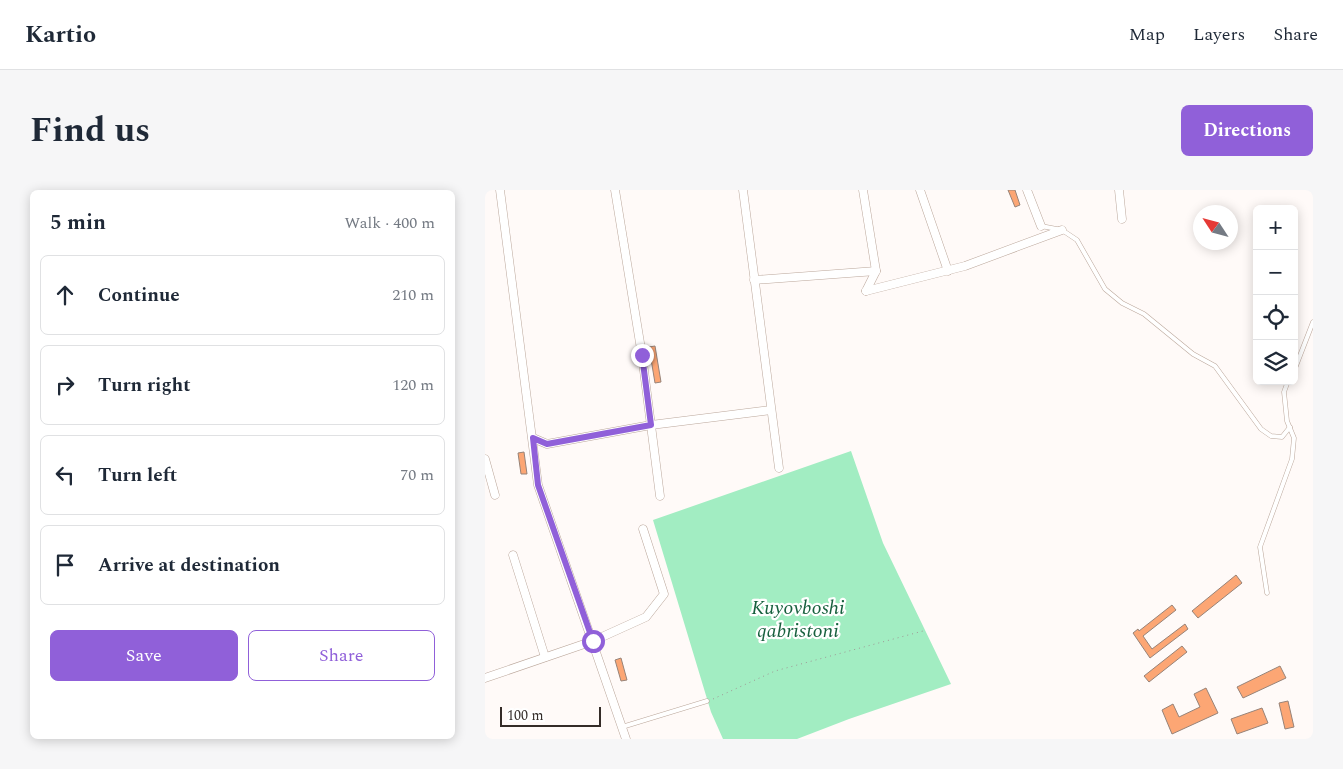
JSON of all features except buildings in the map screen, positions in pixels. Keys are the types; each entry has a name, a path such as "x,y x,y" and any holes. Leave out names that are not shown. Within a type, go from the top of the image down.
{"street":[{"path":"500,190 538,485 626,739"},
{"path":"615,190 642,355 660,496"},
{"path":"743,190 779,468"},
{"path":"863,190 876,271 867,291 948,271 1061,230"},
{"path":"920,190 948,271"},
{"path":"1027,190 1041,226"},
{"path":"1119,190 1122,219"},
{"path":"754,280 876,271"},
{"path":"533,438 547,444 651,425 771,410"},
{"path":"485,459 495,495"},
{"path":"485,678 593,641 646,617 664,594 643,529"},
{"path":"513,555 545,658"}],"lane":[{"path":"1041,226 1061,230 1077,240 1105,289 1123,303 1144,314 1193,354 1215,366 1261,430 1271,436 1282,436 1290,428"},
{"path":"1298,361 1313,322"},
{"path":"1267,593 1260,547 1292,459 1293,438 1284,392 1287,385"},
{"path":"622,727 707,701"}],"path":[{"path":"707,701 775,671 923,631"}],"green space":[{"name":"Kuyovboshi qabristoni","path":"851,451 883,543 951,684 797,739 723,739 711,712 653,520"}],"route":[{"path":"593,641 538,485 533,438 547,444 651,425 642,355"}]}
